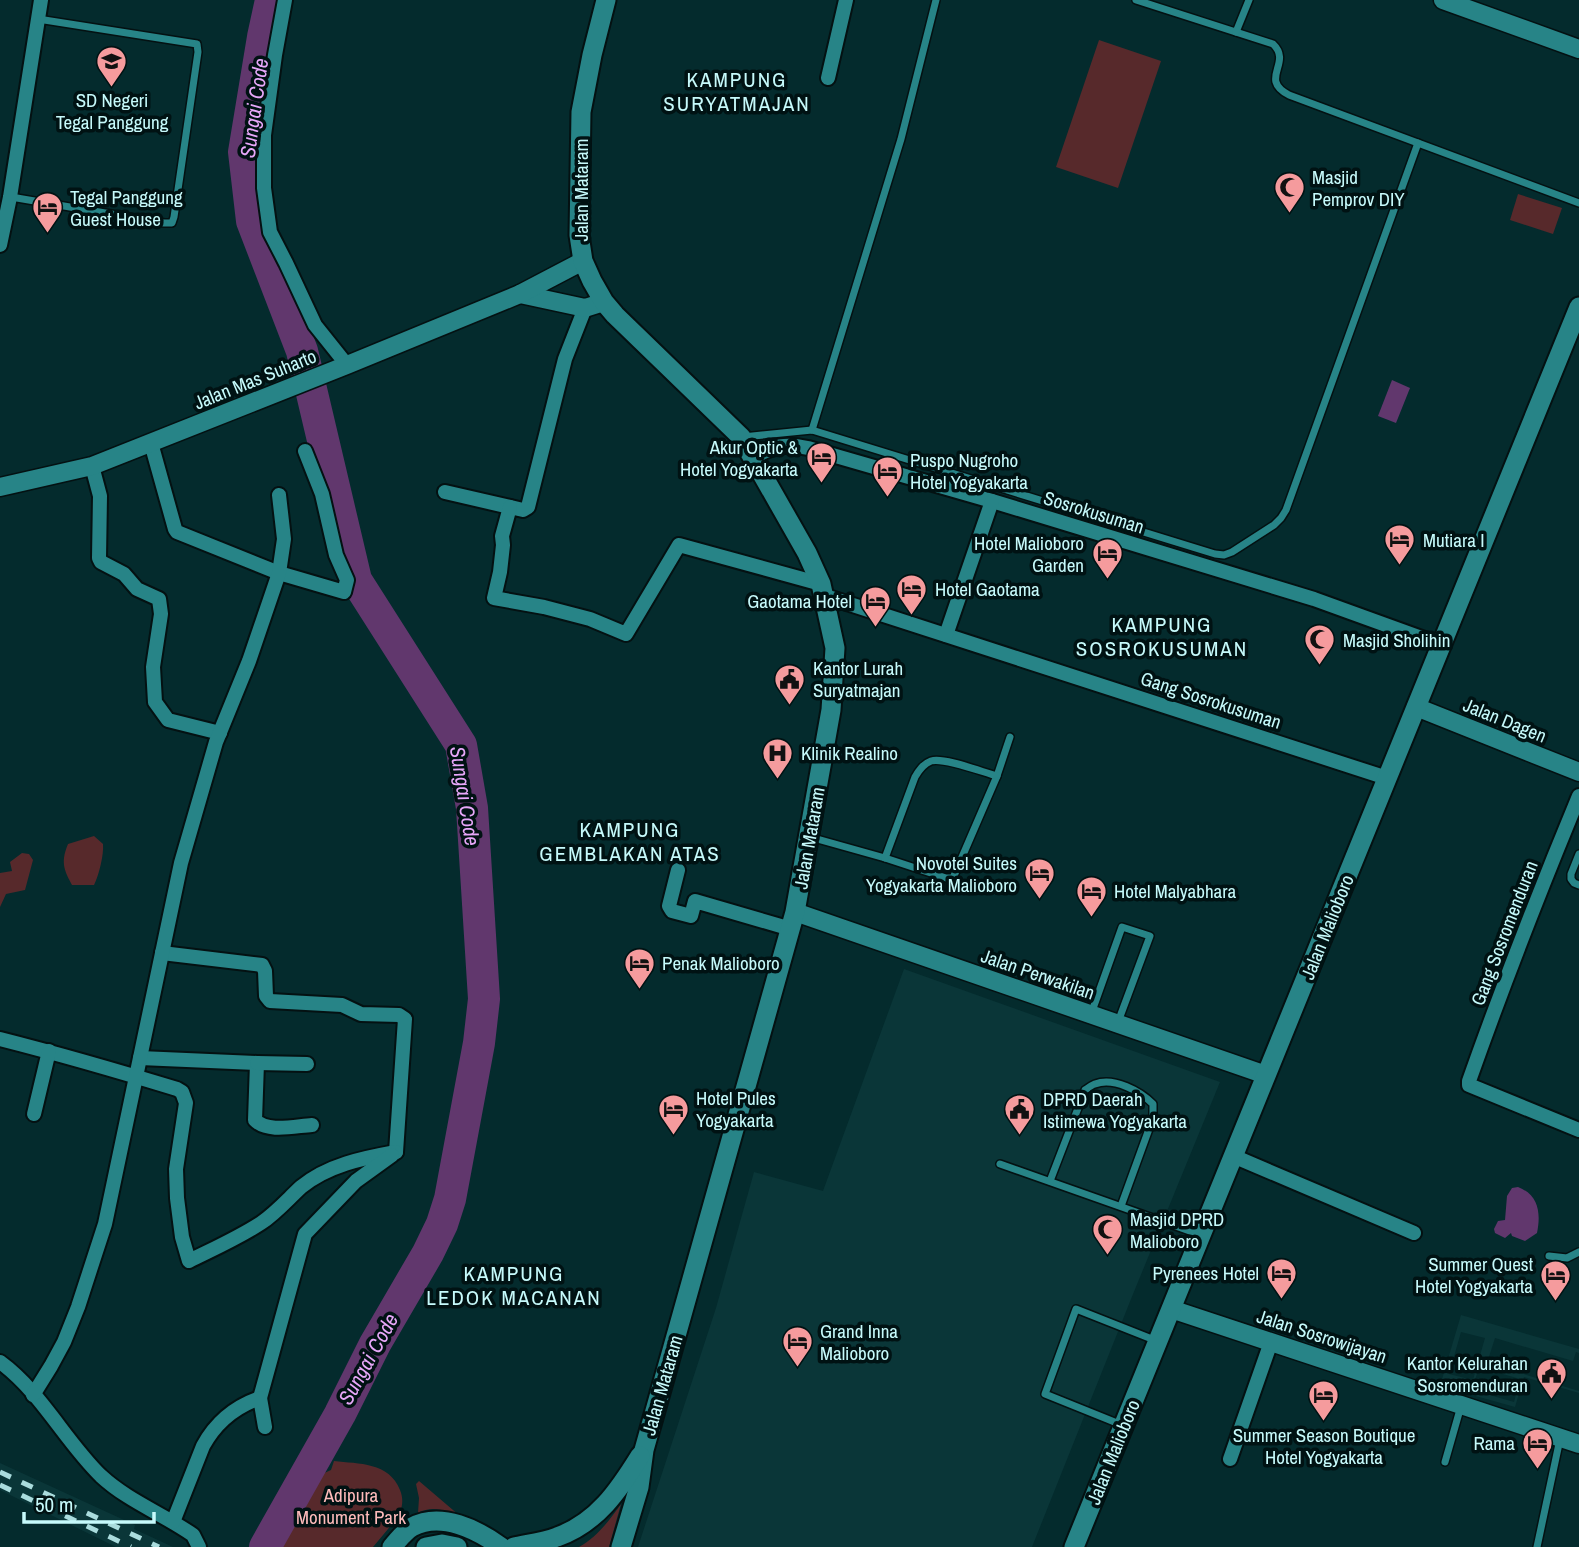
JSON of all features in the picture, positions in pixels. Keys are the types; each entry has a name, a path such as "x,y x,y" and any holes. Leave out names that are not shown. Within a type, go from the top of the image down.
{"main road":[{"name":"Jalan Mataram","path":"606,0 581,112 579,235 583,261 604,302 615,315 741,437 807,553 822,589 835,649 831,710 793,920 644,1450 639,1487 621,1547"},
{"name":"Jalan Malioboro","path":"1074,1547 1579,307"},
{"name":"Jalan Mataram","path":"514,1547 555,1538 588,1520 617,1493 644,1450"},
{"path":"392,1547 406,1531 436,1521 478,1532 501,1547"},
{"path":"426,1547 442,1544 457,1547"}],"street":[{"path":"0,245 3,214 10,197 41,0"},
{"path":"285,0 264,135 264,188 270,232 315,325 343,367"},
{"path":"828,78 846,0"},
{"path":"1443,0 1579,49"},
{"name":"Jalan Mas Suharto","path":"0,487 92,466 520,294 583,261"},
{"path":"520,294 585,308 604,302"},
{"path":"445,492 523,510 528,507 565,359 585,308"},
{"path":"151,443 174,529 279,573 344,592 347,580 336,555 322,494 305,451"},
{"name":"Sosrokusuman","path":"753,457 775,446 808,448 1314,598 1441,645"},
{"path":"92,466 100,496 101,562 124,575 137,589 159,598 161,614 153,667 155,702 168,720 220,733"},
{"path":"33,1395 64,1342 105,1224 181,863 220,733 249,661 279,573 284,539 279,495"},
{"path":"946,635 992,501"},
{"name":"Gang Sosrokusuman","path":"510,507 502,536 500,572 494,598 590,619 626,635 679,545 822,589 946,635 1387,778"},
{"name":"Jalan Dagen","path":"1416,707 1579,772"},
{"name":"Gang Sosromenduran","path":"1579,796 1469,1081 1469,1085 1579,1130"},
{"path":"678,870 669,906 672,911 691,916 695,901 793,920"},
{"name":"Jalan Perwakilan","path":"793,920 1091,1014 1266,1075"},
{"path":"162,953 262,965 265,971 266,996 270,1000 342,1005 361,1014 399,1015 405,1019 396,1152"},
{"path":"0,1039 136,1076 177,1088 182,1092 186,1103 176,1169 182,1237 189,1261 234,1240 264,1222 303,1186 329,1168 396,1152"},
{"path":"34,1114 50,1051"},
{"path":"140,1058 307,1064"},
{"path":"257,1063 255,1120 259,1125 312,1125"},
{"path":"265,1427 260,1398 305,1234 356,1181 396,1152"},
{"path":"1234,1156 1414,1233"},
{"name":"Jalan Sosrowijayan","path":"1171,1309 1579,1444"},
{"path":"1230,1459 1271,1342"},
{"path":"0,1362 9,1368 100,1474 123,1493 193,1535 198,1547"},
{"path":"173,1522 187,1482 208,1436 227,1415 260,1398"}],"lane":[{"path":"812,430 901,139 936,0"},
{"path":"1136,0 1273,44 1281,55 1276,82 1278,88 1283,91 1579,204"},
{"path":"1236,32 1250,0"},
{"path":"10,197 172,223 174,216 197,44 37,19"},
{"path":"741,437 812,430 1214,554 1228,554 1274,525 1284,514 1418,143"},
{"path":"809,837 953,878 997,776 1010,737"},
{"path":"885,858 915,777 920,768 928,762 939,760 997,776"},
{"path":"1579,854 1571,879 1579,885"},
{"path":"1091,1014 1122,927 1150,936 1118,1024"},
{"path":"1050,1181 1085,1090 1094,1084 1110,1082 1142,1093 1153,1104 1153,1118 1121,1206"},
{"path":"1000,1164 1201,1236"},
{"path":"1549,1256 1567,1258 1579,1252"},
{"path":"1124,1425 1045,1394 1076,1309 1158,1342"},
{"path":"1445,1462 1461,1405"},
{"path":"1538,1547 1560,1438"}],"shaded area":[{"path":"1392,380 1410,388 1396,423 1378,416"},
{"path":"904,969 1220,1082 1032,1547 638,1547 716,1308 754,1172 823,1191"},
{"path":"1518,1187 1534,1200 1539,1219 1537,1233 1525,1241 1512,1236 1511,1233 1505,1238 1495,1233 1494,1229 1498,1221 1505,1220 1507,1196 1512,1188"},
{"path":"1461,1315 1579,1349 1573,1361 1495,1338 1487,1363 1579,1393 1524,1377 1515,1407 1440,1386","holes":["1461,1332 1485,1338 1473,1380 1449,1374","1479,1367 1520,1379 1514,1402 1472,1390"]},
{"path":"0,1463 135,1525 134,1529 173,1547 116,1547 0,1490"}],"green space":[{"path":"1099,40 1161,61 1118,188 1056,167"},
{"path":"1518,194 1562,208 1553,234 1510,220"},
{"path":"94,836 103,844 103,848 94,885 72,885 64,865 68,844"},
{"path":"22,853 29,854 33,860 25,890 6,894 0,907 0,873 12,871 10,862"},
{"name":"Adipura Monument Park","path":"334,1461 372,1466 389,1474 401,1493 400,1512 373,1547 281,1547 319,1477 331,1470"},
{"path":"419,1481 460,1516 434,1509 418,1513 416,1484"},
{"path":"621,1504 609,1547 579,1547 597,1533"}],"waterway":[{"name":"Sungai Code","path":"265,1547 442,1224 450,1199 479,1043 484,999 472,808 461,745 356,580 302,351 252,221 244,152 271,0"}],"railway":[{"path":"0,1472 159,1547"},
{"path":"0,1485 131,1547"}],"place":[{"name":"SD Negeri Tegal Panggung","path":"112,88"},
{"name":"Masjid Pemprov DIY","path":"1289,215"},
{"name":"Tegal Panggung Guest House","path":"47,235"},
{"name":"Akur Optic & Hotel Yogyakarta","path":"821,485"},
{"name":"Puspo Nugroho Hotel Yogyakarta","path":"887,498"},
{"name":"Mutiara I","path":"1400,567"},
{"name":"Hotel Malioboro Garden","path":"1107,581"},
{"name":"Hotel Gaotama","path":"912,616"},
{"name":"Gaotama Hotel","path":"875,628"},
{"name":"Masjid Sholihin","path":"1320,667"},
{"name":"Kantor Lurah Suryatmajan","path":"790,706"},
{"name":"Klinik Realino","path":"778,780"},
{"name":"Novotel Suites Yogyakarta Malioboro","path":"1040,901"},
{"name":"Hotel Malyabhara","path":"1091,918"},
{"name":"Penak Malioboro","path":"639,990"},
{"name":"Hotel Pules Yogyakarta","path":"673,1136"},
{"name":"DPRD Daerah Istimewa Yogyakarta","path":"1020,1137"},
{"name":"Masjid DPRD Malioboro","path":"1107,1257"},
{"name":"Pyrenees Hotel","path":"1282,1300"},
{"name":"Summer Quest Hotel Yogyakarta","path":"1556,1302"},
{"name":"Grand Inna Malioboro","path":"797,1369"},
{"name":"Kantor Kelurahan Sosromenduran","path":"1551,1401"},
{"name":"Summer Season Boutique Hotel Yogyakarta","path":"1324,1423"},
{"name":"Rama","path":"1538,1470"}],"district":[{"name":"KAMPUNG SURYATMAJAN","path":"737,91"},
{"name":"KAMPUNG SOSROKUSUMAN","path":"1162,636"},
{"name":"KAMPUNG GEMBLAKAN ATAS","path":"630,841"},
{"name":"KAMPUNG LEDOK MACANAN","path":"514,1285"}]}
